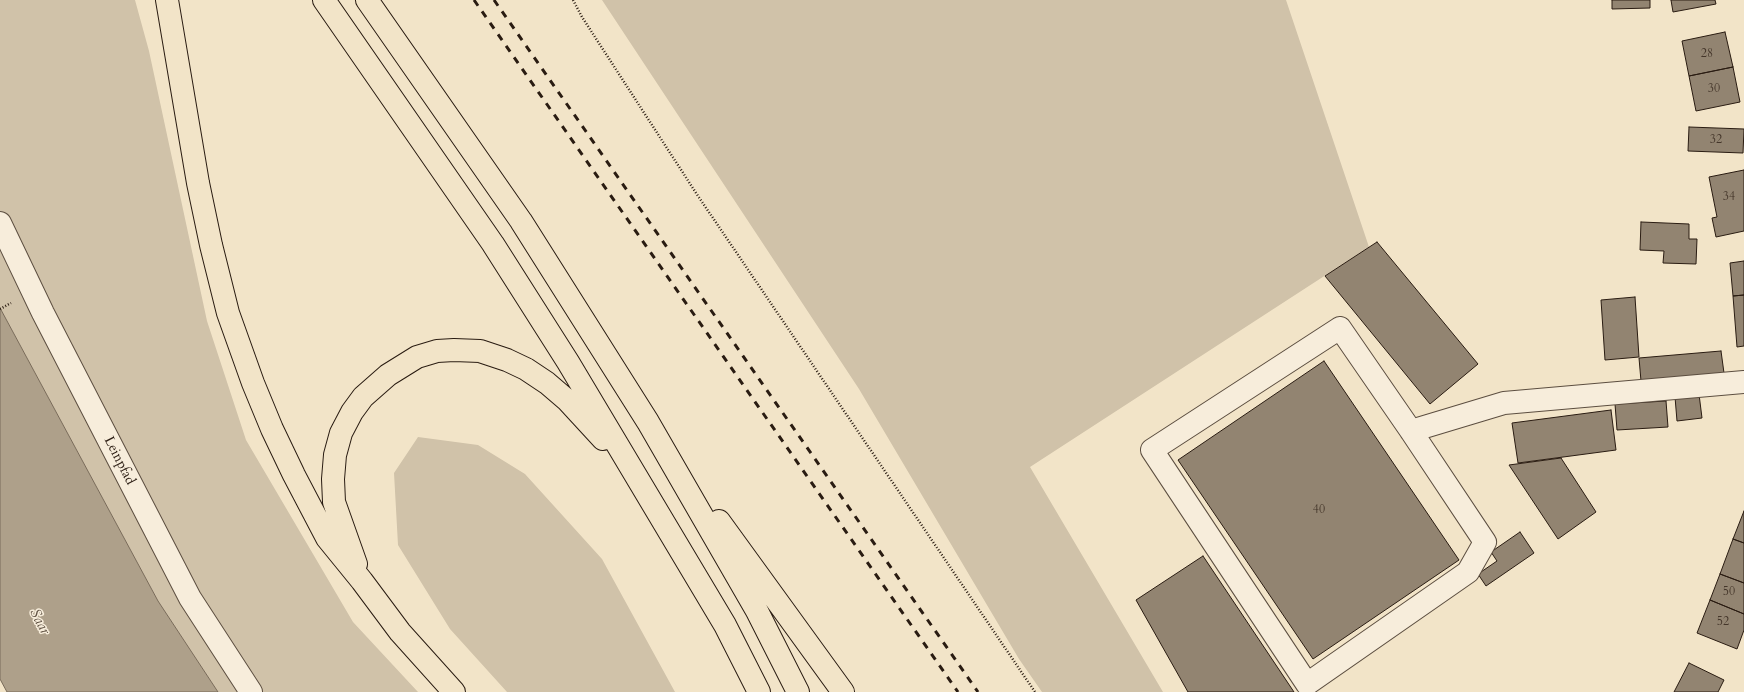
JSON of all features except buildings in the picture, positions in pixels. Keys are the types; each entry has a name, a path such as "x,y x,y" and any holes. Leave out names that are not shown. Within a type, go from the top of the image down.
{"highway":[{"path":"167,0 198,183 228,314 253,383 272,429 327,538 362,580 400,632 454,692"},
{"path":"324,0 493,244 568,362 725,625 759,692"},
{"path":"367,0 521,222 648,422 757,611 798,692"},
{"path":"362,580 334,502 333,479 335,456 342,433 352,412 363,397 388,375 417,357 437,351 480,351 507,360 526,369 547,383 568,401 637,477"},
{"path":"648,422 843,692"}],"lane":[{"name":"Leinpfad","path":"0,223 43,313 190,598 250,692"},
{"path":"1340,328 1411,431 1486,542 1468,572 1307,684 1152,450 1340,328"},
{"path":"1411,431 1504,403 1744,382"}],"path":[{"path":"573,0 582,18 703,202 1035,692"}],"shaded area":[{"path":"0,0 135,0 149,51 207,321 246,440 353,622 418,692 218,692 158,601 0,308"},
{"path":"602,0 1286,0 1369,247 1030,467 1163,692 1042,692 1019,659 859,389"},
{"path":"418,437 478,445 525,474 602,559 675,692 507,692 450,629 398,545 394,473"}],"water":[{"name":"Saar","path":"0,308 158,601 218,692 7,692 0,679"}],"railway":[{"path":"474,0 958,692"},
{"path":"494,0 978,692"}]}
